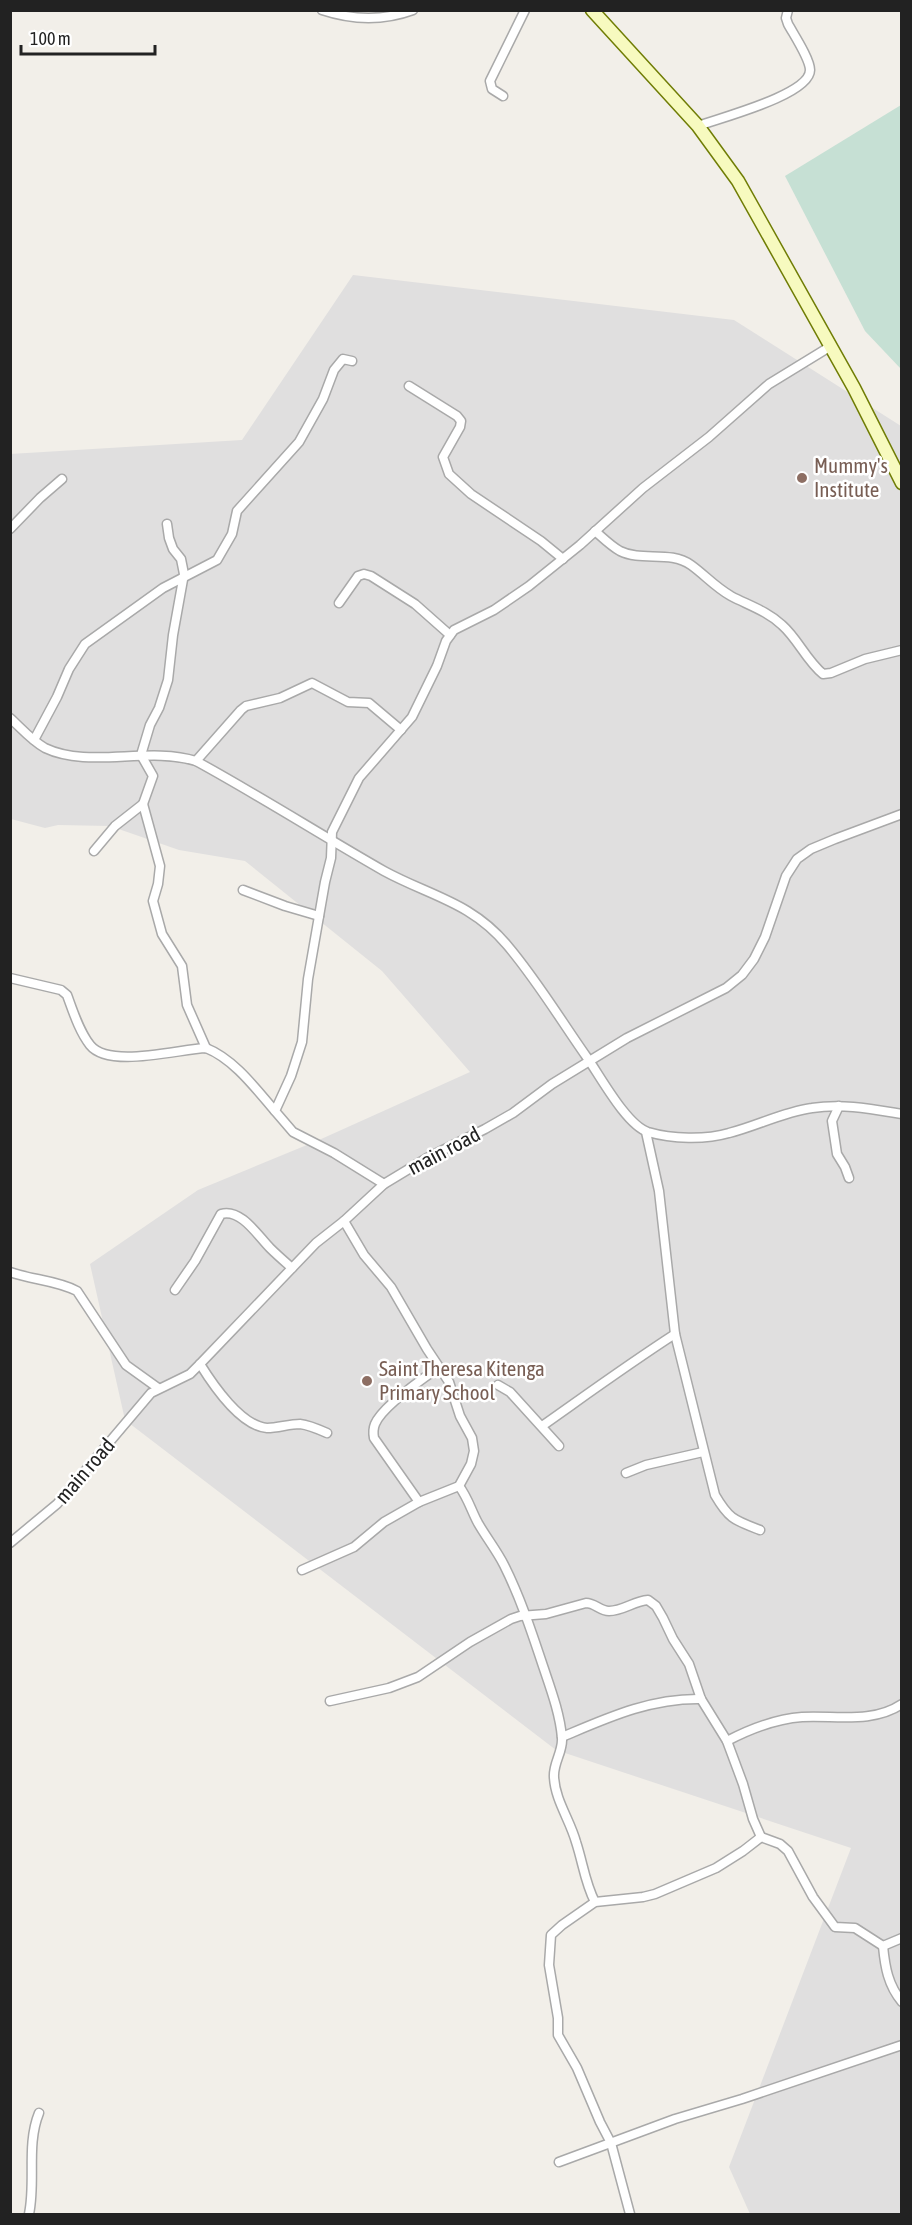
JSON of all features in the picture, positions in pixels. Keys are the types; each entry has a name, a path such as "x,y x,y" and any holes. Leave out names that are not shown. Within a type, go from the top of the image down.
{"main road":[{"path":"592,10 698,126 749,199 831,346 902,483"}],"street":[{"path":"322,10 358,19 377,18 413,10"},
{"path":"503,96 492,89 490,81 525,10"},
{"path":"698,126 780,98 809,78 810,65 788,24 786,18 788,10"},
{"path":"275,1111 291,1076 302,1042 308,979 331,858 332,832 359,778 418,707 450,635 460,627 494,610 563,559 637,493 716,431 769,384 831,346"},
{"path":"34,740 57,698 69,669 85,644 163,588 217,560 232,534 237,511 299,442 323,399 334,370 343,359 352,361"},
{"path":"409,386 457,416 461,421 443,457 449,474 471,494 541,541 563,559"},
{"path":"10,529 62,479"},
{"path":"93,851 116,826 143,804 153,776 141,755 168,680 183,579 183,566 173,549 167,524"},
{"path":"595,531 621,552 635,556 682,560 692,565 710,582 731,596 754,606 783,625 823,674 865,659 902,650"},
{"path":"339,603 358,576 364,574 371,576 415,604 450,635"},
{"path":"196,762 246,706 280,698 312,683 348,702 369,703 401,730"},
{"path":"10,718 44,747 74,756 179,756 196,762 388,873 459,905 483,920 507,944 590,1061 596,1074 614,1099 646,1132 671,1136 716,1136 808,1108 839,1106 901,1113"},
{"path":"143,804 159,866 153,901 162,934 182,966 187,1005 206,1048"},
{"name":"main road","path":"10,1543 57,1504 151,1393 190,1374 316,1243 384,1184 427,1158 513,1113 552,1084 664,1018 726,988 742,975 754,959 765,936 786,876 796,859 835,839 902,814"},
{"path":"243,890 319,916"},
{"path":"10,978 61,990 67,995 90,1045 98,1052 112,1056 148,1055 206,1048 215,1051 244,1075 293,1132 342,1157 384,1184"},
{"path":"839,1106 832,1121 837,1154 849,1178"},
{"path":"646,1132 659,1191 675,1334 715,1495 726,1513 737,1521 760,1530"},
{"path":"175,1290 195,1261 220,1214 225,1213 234,1215 245,1222 292,1268"},
{"path":"302,1570 354,1546 384,1522 419,1502 459,1486 471,1464 474,1451 472,1438 460,1416 449,1382 438,1368 391,1287 359,1248 344,1221"},
{"path":"10,1272 24,1277 64,1284 77,1291 126,1365 158,1388"},
{"path":"542,1426 587,1396 609,1377 675,1334"},
{"path":"201,1364 221,1394 247,1420 257,1426 269,1428 299,1424 312,1426 327,1433"},
{"path":"419,1502 374,1438 374,1426 380,1416 400,1397 438,1368"},
{"path":"498,1385 510,1392 559,1446"},
{"path":"626,1473 646,1465 703,1452"},
{"path":"459,1486 503,1563 526,1616 555,1704 562,1737 562,1748 554,1766 555,1786 576,1841 587,1887 595,1902"},
{"path":"330,1701 389,1688 417,1677 511,1619 546,1614 586,1603 591,1603 604,1611 617,1610 648,1600 656,1606 689,1664 701,1699 727,1742 761,1837 780,1844 788,1851 813,1897 835,1927 855,1928 883,1946 890,1982 902,2002"},
{"path":"562,1737 613,1715 644,1705 701,1699"},
{"path":"727,1742 760,1726 783,1720 878,1715 902,1704"},
{"path":"630,2214 611,2143 577,2068 558,2035 558,2018 549,1965 551,1935 595,1902 655,1894 716,1868 761,1837"},
{"path":"883,1946 902,1938"},
{"path":"559,2162 675,2119 902,2045"},
{"path":"29,2214 32,2198 34,2127 39,2114"}],"shaded area":[{"path":"353,275 734,320 901,426 901,2214 750,2214 729,2167 851,1848 556,1750 125,1420 90,1264 198,1190 319,1140 470,1072 382,971 245,861 179,850 110,826 58,825 45,828 11,819 10,454 242,440"}],"green space":[{"path":"901,105 901,369 865,331 785,176"}],"place":[{"name":"Mummy's Institute","path":"802,478"},
{"name":"Saint Theresa Kitenga Primary School","path":"367,1381"}]}
